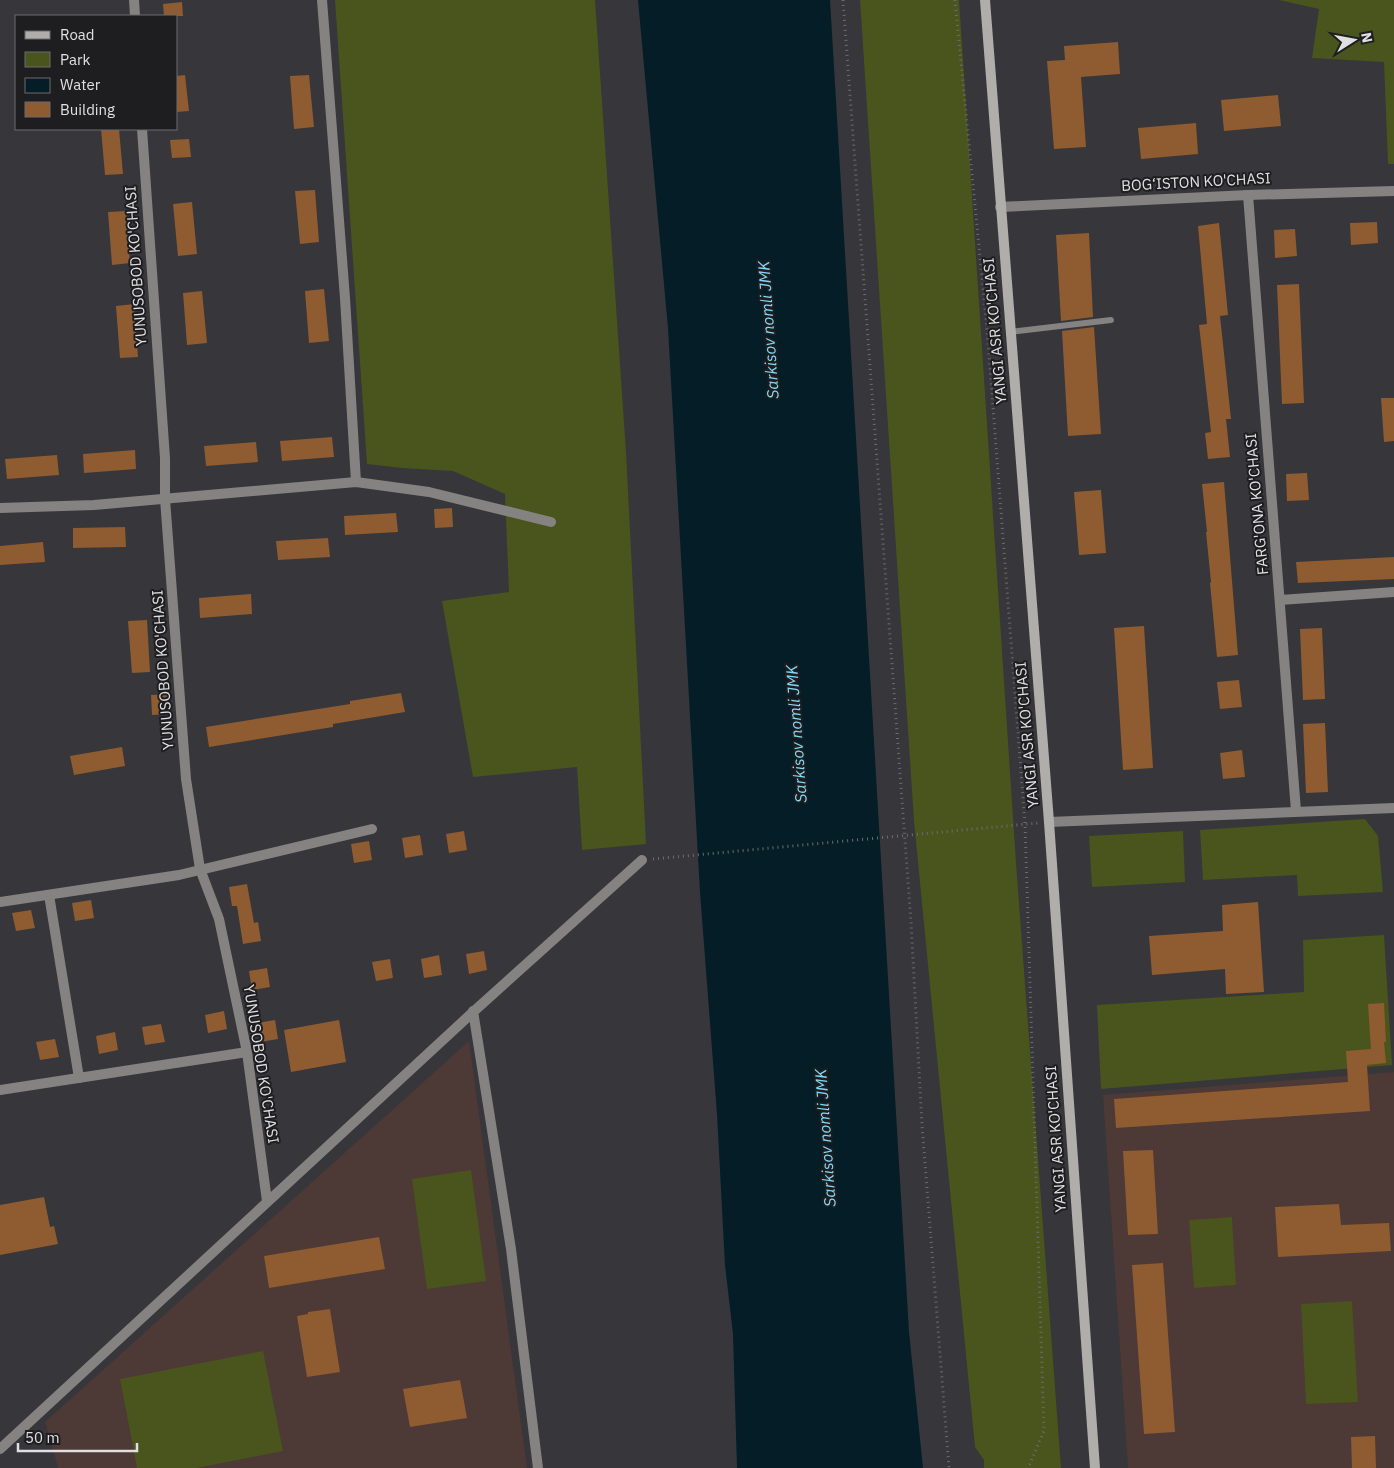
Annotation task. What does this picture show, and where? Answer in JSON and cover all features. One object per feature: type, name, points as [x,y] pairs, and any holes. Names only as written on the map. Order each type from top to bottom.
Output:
[{"type":"street","points":[[134,0],[135,15]]},
{"type":"street","points":[[322,0],[345,298],[356,482]]},
{"type":"street","name":"YANGI ASR KO'CHASI","points":[[985,0],[1049,822],[1095,1468]]},
{"type":"street","name":"YUNUSOBOD KO'CHASI","points":[[142,130],[165,458],[165,499],[186,779],[200,869],[219,919],[247,1052],[267,1201]]},
{"type":"street","name":"BOG‘ISTON KO'CHASI","points":[[1000,206],[1248,195],[1394,191]]},
{"type":"street","name":"FARG'ONA KO'CHASI","points":[[1248,195],[1296,811]]},
{"type":"street","points":[[0,508],[94,505],[356,482],[429,492],[551,522]]},
{"type":"street","points":[[1280,600],[1394,592]]},
{"type":"street","points":[[1049,822],[1394,808]]},
{"type":"street","points":[[0,902],[179,875],[372,829]]},
{"type":"street","points":[[0,1449],[473,1011],[642,860]]},
{"type":"street","points":[[49,895],[79,1078]]},
{"type":"street","points":[[473,1011],[510,1249],[538,1468]]},
{"type":"street","points":[[0,1090],[247,1052]]},
{"type":"lane","points":[[1010,332],[1111,320]]},
{"type":"path","points":[[843,0],[903,836],[911,922],[922,1125],[949,1468]]},
{"type":"path","points":[[956,0],[987,329],[1025,824],[1044,1431],[1028,1468]]},
{"type":"path","points":[[642,860],[1049,822]]},
{"type":"shaded area","points":[[469,1041],[527,1468],[58,1468],[45,1422]]},
{"type":"shaded area","points":[[1394,1072],[1394,1468],[1128,1468],[1103,1095]]},
{"type":"green space","points":[[335,0],[595,0],[626,452],[646,844],[582,850],[577,767],[473,777],[442,601],[509,592],[505,494],[453,471],[367,464]]},
{"type":"green space","points":[[860,0],[959,0],[1016,863],[1061,1468],[984,1468],[984,1460],[975,1447],[914,821]]},
{"type":"green space","points":[[1279,0],[1394,0],[1394,164],[1388,164],[1384,62],[1312,58],[1319,9]]},
{"type":"green space","points":[[1365,819],[1378,836],[1383,892],[1298,896],[1297,875],[1203,880],[1200,830]]},
{"type":"green space","points":[[1183,831],[1185,882],[1092,887],[1089,836]]},
{"type":"green space","points":[[1384,935],[1392,1065],[1101,1089],[1097,1005],[1304,992],[1303,940]]},
{"type":"green space","points":[[471,1170],[486,1281],[427,1289],[412,1179]]},
{"type":"green space","points":[[1232,1217],[1236,1285],[1194,1288],[1189,1220]]},
{"type":"green space","points":[[1352,1301],[1358,1402],[1306,1404],[1301,1304]]},
{"type":"green space","points":[[263,1351],[283,1451],[197,1468],[137,1468],[120,1379]]},
{"type":"water","name":"Sarkisov nomli JMK","points":[[638,0],[830,0],[909,1332],[923,1468],[737,1468],[733,1334],[725,1265],[717,1114],[700,892],[668,328]]},
{"type":"building","points":[[182,2],[183,16],[164,15],[163,4]]},
{"type":"building","points":[[1118,42],[1120,74],[1081,77],[1086,147],[1054,149],[1047,61],[1065,60],[1064,46]]},
{"type":"building","points":[[185,75],[189,111],[178,112],[178,76]]},
{"type":"building","points":[[309,75],[314,127],[294,129],[290,76]]},
{"type":"building","points":[[1278,95],[1281,126],[1224,131],[1221,100]]},
{"type":"building","points":[[1196,123],[1198,154],[1141,159],[1138,128]]},
{"type":"building","points":[[101,130],[119,130],[123,174],[105,175]]},
{"type":"building","points":[[189,139],[191,157],[172,158],[170,140]]},
{"type":"building","points":[[315,190],[319,242],[300,244],[295,191]]},
{"type":"building","points":[[192,202],[197,254],[178,256],[173,204]]},
{"type":"building","points":[[126,211],[130,263],[112,265],[108,212]]},
{"type":"building","points":[[1377,222],[1378,243],[1351,245],[1350,223]]},
{"type":"building","points":[[1219,223],[1228,315],[1220,316],[1231,419],[1226,419],[1230,457],[1208,459],[1205,433],[1211,432],[1199,325],[1207,324],[1198,226]]},
{"type":"building","points":[[1295,229],[1297,256],[1275,258],[1274,230]]},
{"type":"building","points":[[1089,233],[1093,317],[1061,321],[1056,235]]},
{"type":"building","points":[[1299,284],[1304,403],[1282,404],[1277,285]]},
{"type":"building","points":[[324,289],[329,341],[309,343],[305,291]]},
{"type":"building","points":[[202,291],[207,343],[187,345],[183,293]]},
{"type":"building","points":[[134,304],[138,357],[120,358],[116,306]]},
{"type":"building","points":[[1094,327],[1101,434],[1068,436],[1062,331]]},
{"type":"building","points":[[1381,398],[1394,398],[1394,441],[1384,442]]},
{"type":"building","points":[[332,437],[334,457],[282,461],[280,441]]},
{"type":"building","points":[[256,442],[258,462],[206,466],[204,446]]},
{"type":"building","points":[[135,450],[136,469],[84,473],[83,454]]},
{"type":"building","points":[[57,455],[59,475],[7,479],[5,459]]},
{"type":"building","points":[[1307,473],[1309,500],[1287,501],[1286,474]]},
{"type":"building","points":[[1224,482],[1238,655],[1217,657],[1202,484]]},
{"type":"building","points":[[1101,490],[1106,553],[1079,555],[1074,492]]},
{"type":"building","points":[[452,508],[453,527],[435,528],[434,509]]},
{"type":"building","points":[[396,513],[398,532],[345,535],[344,516]]},
{"type":"building","points":[[125,527],[126,547],[73,548],[73,528]]},
{"type":"building","points":[[328,538],[330,557],[278,560],[276,541]]},
{"type":"building","points":[[43,542],[45,562],[0,565],[0,546]]},
{"type":"building","points":[[1394,557],[1394,579],[1298,583],[1296,562]]},
{"type":"building","points":[[251,594],[252,614],[200,618],[199,598]]},
{"type":"building","points":[[147,620],[150,672],[132,673],[128,621]]},
{"type":"building","points":[[1144,626],[1153,768],[1123,770],[1114,628]]},
{"type":"building","points":[[1322,628],[1325,699],[1303,700],[1300,629]]},
{"type":"building","points":[[1239,680],[1242,707],[1220,709],[1217,682]]},
{"type":"building","points":[[401,693],[405,712],[333,724],[333,727],[209,747],[206,727],[350,704],[350,701]]},
{"type":"building","points":[[169,694],[170,714],[152,715],[151,695]]},
{"type":"building","points":[[1325,723],[1328,792],[1306,793],[1303,724]]},
{"type":"building","points":[[122,747],[125,766],[74,775],[70,756]]},
{"type":"building","points":[[1242,750],[1245,777],[1223,779],[1220,753]]},
{"type":"building","points":[[464,831],[467,850],[449,853],[446,834]]},
{"type":"building","points":[[420,835],[423,855],[405,858],[402,838]]},
{"type":"building","points":[[369,841],[372,860],[354,863],[351,844]]},
{"type":"building","points":[[247,884],[254,923],[258,922],[261,941],[243,944],[237,906],[232,906],[229,887]]},
{"type":"building","points":[[91,900],[94,918],[75,921],[72,903]]},
{"type":"building","points":[[1258,902],[1264,992],[1226,994],[1225,969],[1152,975],[1149,936],[1223,931],[1222,905]]},
{"type":"building","points":[[31,910],[35,928],[16,931],[12,913]]},
{"type":"building","points":[[484,951],[487,970],[469,974],[466,954]]},
{"type":"building","points":[[439,955],[442,975],[424,978],[421,959]]},
{"type":"building","points":[[390,959],[393,978],[376,981],[372,962]]},
{"type":"building","points":[[267,968],[270,987],[252,990],[249,971]]},
{"type":"building","points":[[1384,1003],[1386,1063],[1367,1065],[1370,1111],[1116,1128],[1114,1099],[1348,1082],[1346,1051],[1371,1049],[1368,1004]]},
{"type":"building","points":[[224,1011],[227,1029],[208,1033],[205,1015]]},
{"type":"building","points":[[275,1020],[278,1039],[260,1042],[257,1023]]},
{"type":"building","points":[[339,1020],[346,1062],[291,1072],[284,1030]]},
{"type":"building","points":[[161,1024],[165,1042],[145,1045],[142,1027]]},
{"type":"building","points":[[115,1032],[118,1050],[99,1054],[96,1036]]},
{"type":"building","points":[[55,1039],[59,1057],[40,1060],[36,1042]]},
{"type":"building","points":[[1153,1150],[1158,1234],[1128,1235],[1123,1151]]},
{"type":"building","points":[[44,1197],[50,1227],[54,1226],[58,1244],[0,1255],[0,1205]]},
{"type":"building","points":[[1339,1204],[1341,1225],[1389,1223],[1391,1251],[1278,1257],[1275,1207]]},
{"type":"building","points":[[379,1237],[385,1269],[269,1288],[264,1256]]},
{"type":"building","points":[[1163,1263],[1175,1432],[1144,1434],[1132,1265]]},
{"type":"building","points":[[330,1309],[340,1372],[307,1377],[297,1316],[308,1314],[308,1312]]},
{"type":"building","points":[[460,1380],[467,1418],[410,1427],[403,1389]]},
{"type":"building","points":[[1375,1436],[1376,1468],[1352,1468],[1351,1437]]}]
